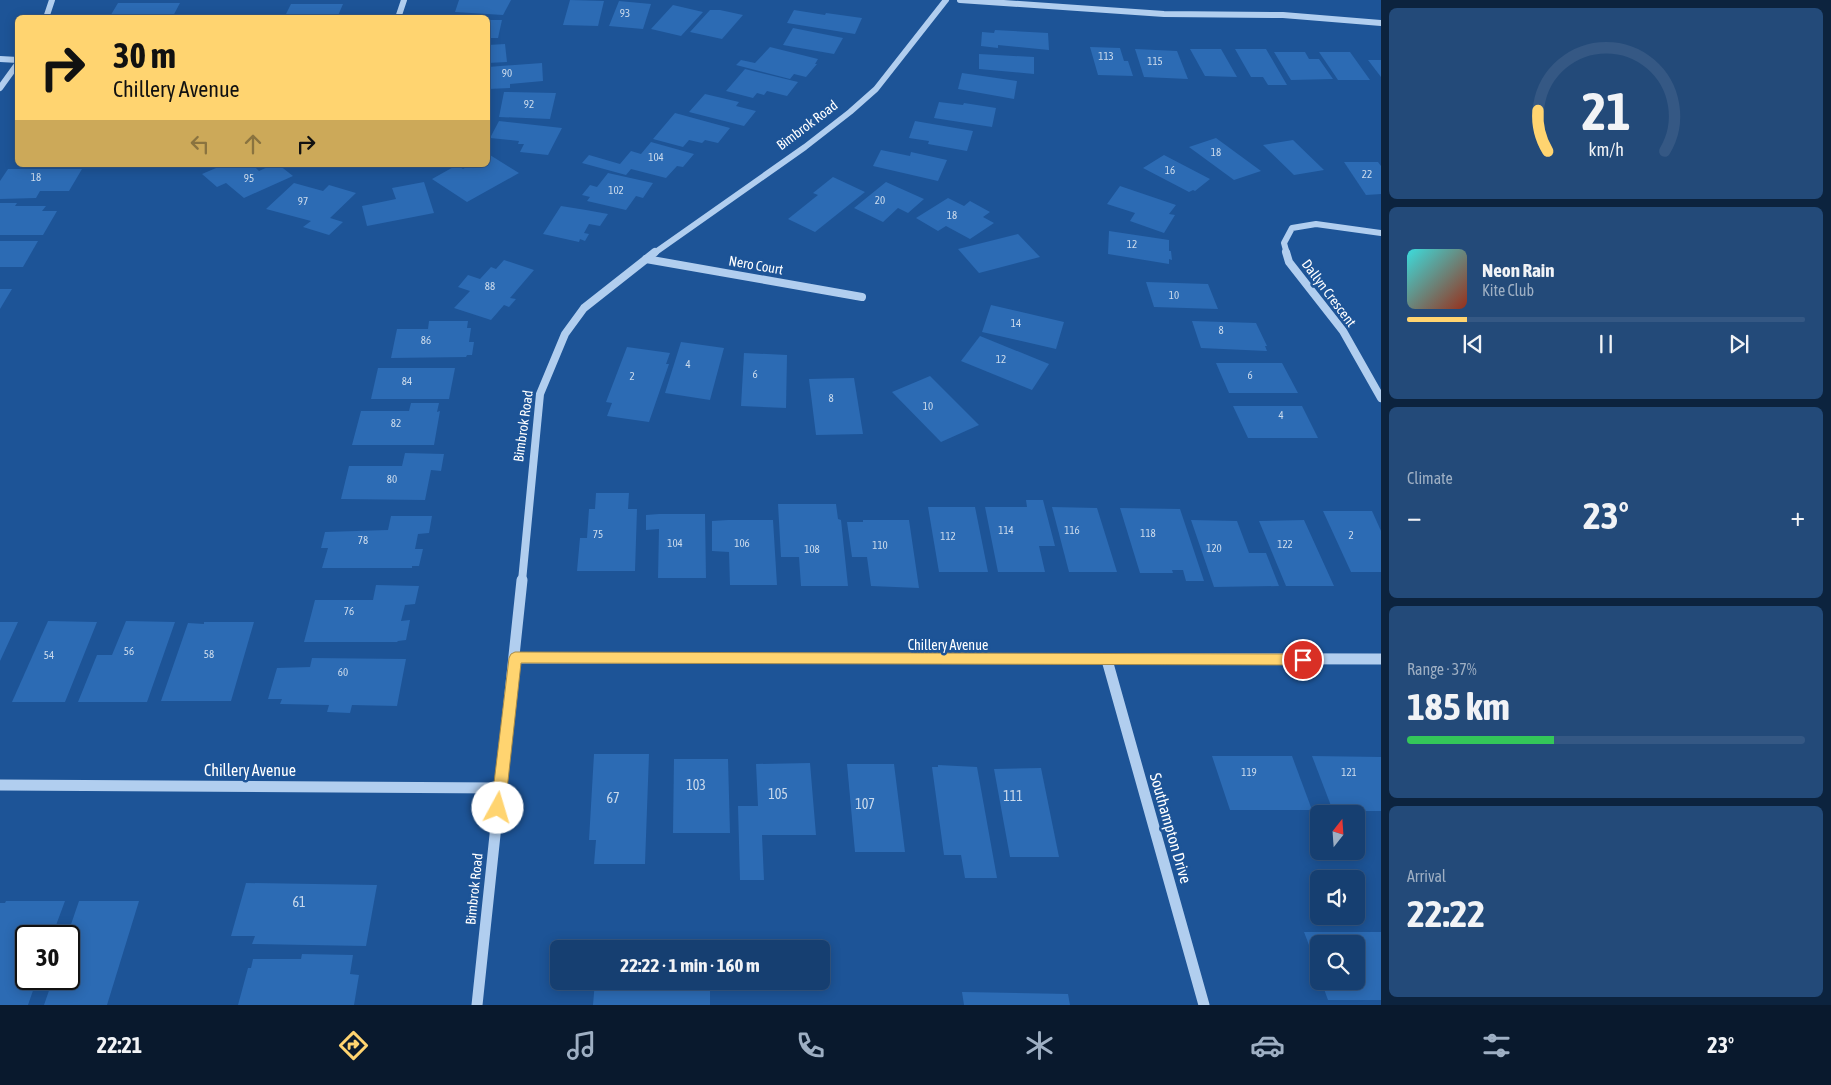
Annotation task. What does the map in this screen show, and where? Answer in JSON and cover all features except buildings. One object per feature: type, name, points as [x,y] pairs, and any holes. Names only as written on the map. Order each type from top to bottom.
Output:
[{"type":"street","points":[[47,15],[52,0]]},
{"type":"street","points":[[399,15],[404,0]]},
{"type":"street","name":"Bimbrok Road","points":[[477,1005],[515,658],[540,394],[565,334],[584,308],[646,259],[804,147],[850,112],[876,89],[946,0]]},
{"type":"street","points":[[960,0],[1164,14],[1283,15],[1381,23]]},
{"type":"street","points":[[0,59],[15,60]]},
{"type":"street","points":[[0,88],[15,67]]},
{"type":"street","name":"Dallyn Crescent","points":[[1381,233],[1316,224],[1292,228],[1284,243],[1289,262],[1310,286],[1343,331],[1381,398]]},
{"type":"street","name":"Nero Court","points":[[646,259],[862,297]]},
{"type":"street","name":"Chillery Avenue","points":[[515,658],[1381,659]]},
{"type":"street","name":"Southampton Drive","points":[[1107,660],[1204,1005]]},
{"type":"street","name":"Chillery Avenue","points":[[0,785],[500,788]]},
{"type":"route","points":[[498,808],[515,658],[1303,660]]}]
